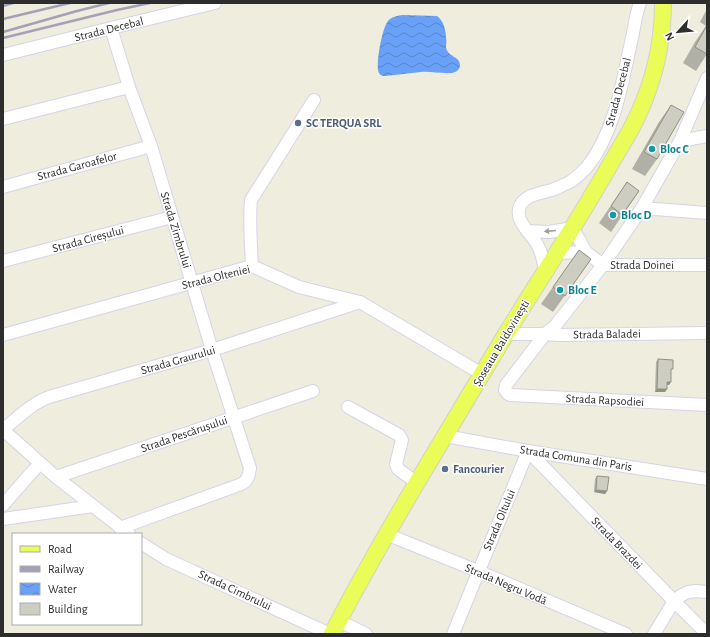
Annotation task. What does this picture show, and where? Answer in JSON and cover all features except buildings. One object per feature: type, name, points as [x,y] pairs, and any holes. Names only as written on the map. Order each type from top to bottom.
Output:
[{"type":"main road","name":"Șoseaua Baldovinești","points":[[334,630],[386,534],[506,334],[573,228],[630,131],[651,81],[660,47],[663,3]]},
{"type":"street","name":"Strada Decebal","points":[[3,55],[215,3]]},
{"type":"street","name":"Strada Decebal","points":[[545,272],[541,252],[519,216],[519,209],[527,198],[538,193],[552,190],[578,177],[594,158],[611,122],[619,98],[640,3]]},
{"type":"street","name":"Strada Zimbrului","points":[[111,28],[129,88],[151,146],[212,350],[250,468],[249,475],[243,483],[124,531]]},
{"type":"street","points":[[545,334],[555,326],[603,265],[642,208],[680,141],[707,78]]},
{"type":"street","points":[[3,119],[129,88]]},
{"type":"street","points":[[252,266],[250,239],[251,200],[314,100]]},
{"type":"street","points":[[680,141],[707,136]]},
{"type":"street","name":"Strada Garoafelor","points":[[3,187],[151,146]]},
{"type":"street","points":[[642,208],[707,213]]},
{"type":"street","name":"Strada Cireșului","points":[[3,261],[172,217]]},
{"type":"street","points":[[527,231],[549,232],[573,228]]},
{"type":"street","name":"Strada Doinei","points":[[573,228],[586,252],[603,265],[707,265]]},
{"type":"street","points":[[557,253],[586,252]]},
{"type":"street","name":"Strada Olteniei","points":[[3,335],[252,266],[299,287],[360,302],[482,374]]},
{"type":"street","name":"Strada Graurului","points":[[3,430],[32,405],[49,397],[212,350],[360,302]]},
{"type":"street","name":"Strada Baladei","points":[[506,334],[558,335],[707,333]]},
{"type":"street","name":"Strada Rapsodiei","points":[[545,334],[506,386],[505,390],[508,394],[707,405]]},
{"type":"street","name":"Strada Pescărușului","points":[[56,477],[313,390]]},
{"type":"street","points":[[348,406],[399,436],[402,440],[396,464],[398,470],[417,483]]},
{"type":"street","points":[[3,430],[56,477],[124,531]]},
{"type":"street","name":"Strada Comuna din Paris","points":[[445,436],[528,451],[707,479]]},
{"type":"street","name":"Strada Oltului","points":[[453,634],[528,451]]},
{"type":"street","name":"Strada Brazdei","points":[[528,451],[707,634]]},
{"type":"street","points":[[3,505],[40,463]]},
{"type":"street","points":[[3,519],[93,506]]},
{"type":"street","name":"Strada Negru Vodă","points":[[386,534],[478,571],[626,634]]},
{"type":"street","name":"Strada Cimbrului","points":[[142,544],[166,559],[334,630],[366,634]]},
{"type":"street","points":[[654,634],[674,601],[680,596],[688,592],[707,592]]},
{"type":"water","points":[[402,15],[437,16],[445,29],[447,50],[459,62],[460,66],[458,70],[452,73],[425,72],[385,76],[380,75],[378,63],[380,47],[386,25],[389,20]]},
{"type":"railway","points":[[3,6],[13,3]]},
{"type":"railway","points":[[3,19],[70,3]]},
{"type":"railway","points":[[3,32],[109,3]]},
{"type":"railway","points":[[3,38],[150,3]]},
{"type":"place","name":"SC TERQUA SRL","points":[[298,123]]},
{"type":"place","name":"Bloc C","points":[[652,149]]},
{"type":"place","name":"Bloc D","points":[[613,215]]},
{"type":"place","name":"Bloc E","points":[[560,290]]},
{"type":"place","name":"Fancourier","points":[[445,469]]}]
